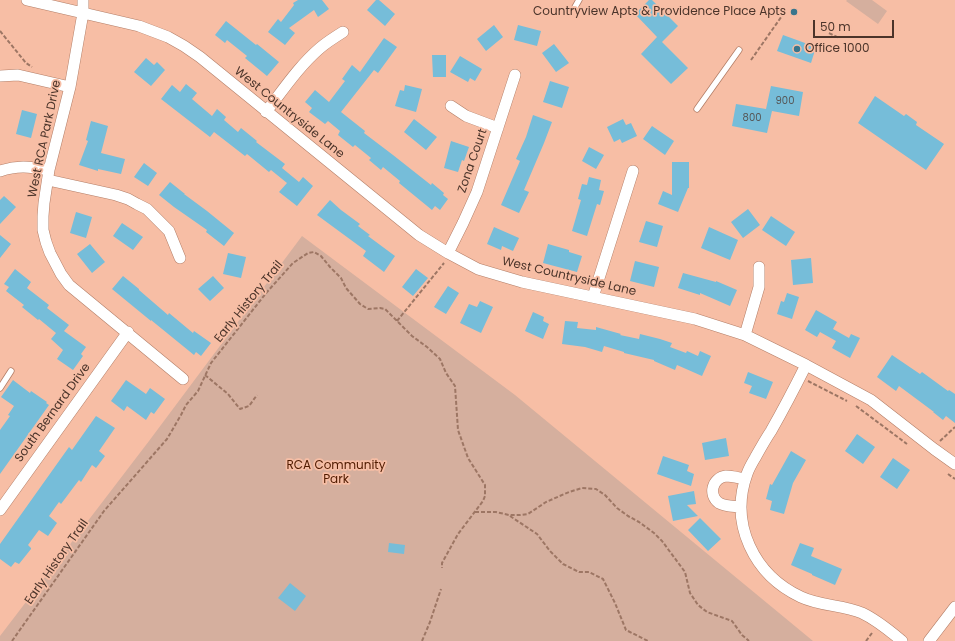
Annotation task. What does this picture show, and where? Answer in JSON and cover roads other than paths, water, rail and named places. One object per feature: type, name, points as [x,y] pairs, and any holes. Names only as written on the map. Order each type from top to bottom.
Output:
[{"type":"street","name":"West Countryside Lane","points":[[27,0],[139,26],[168,37],[184,46],[419,235],[478,269],[522,282],[695,319],[745,335],[806,365],[871,400],[955,464]]},
{"type":"street","name":"West RCA Park Drive","points":[[83,0],[70,87],[48,175],[43,216],[46,242],[61,274],[69,284],[183,379]]},
{"type":"street","points":[[266,112],[296,73],[320,48],[343,32]]},
{"type":"street","name":"Zona Court","points":[[448,253],[477,192],[515,74]]},
{"type":"street","points":[[0,76],[18,75],[70,87]]},
{"type":"street","points":[[451,106],[466,116],[498,128]]},
{"type":"street","points":[[0,171],[15,167],[31,166],[48,175],[128,199],[147,209],[164,225],[169,231],[180,258]]},
{"type":"street","points":[[593,297],[633,171]]},
{"type":"street","points":[[745,335],[759,287],[759,267]]},
{"type":"street","name":"South Bernard Drive","points":[[1,507],[128,332]]},
{"type":"street","points":[[806,365],[782,411],[747,471],[741,507],[745,534],[752,552],[764,570],[785,589],[817,603],[862,613],[879,623],[902,641]]},
{"type":"street","points":[[741,507],[728,506],[718,502],[713,496],[713,489],[715,483],[720,478],[726,476],[745,479]]},
{"type":"street","points":[[929,641],[955,607]]},
{"type":"lane","points":[[575,7],[579,0]]},
{"type":"lane","points":[[697,109],[739,50]]},
{"type":"lane","points":[[0,388],[11,371]]},
{"type":"place","name":"Countryview Apts & Providence Place Apts","points":[[794,12]]},
{"type":"place","name":"Office 1000","points":[[797,49]]},
{"type":"park label","name":"RCA Community Park","points":[[336,473]]}]
